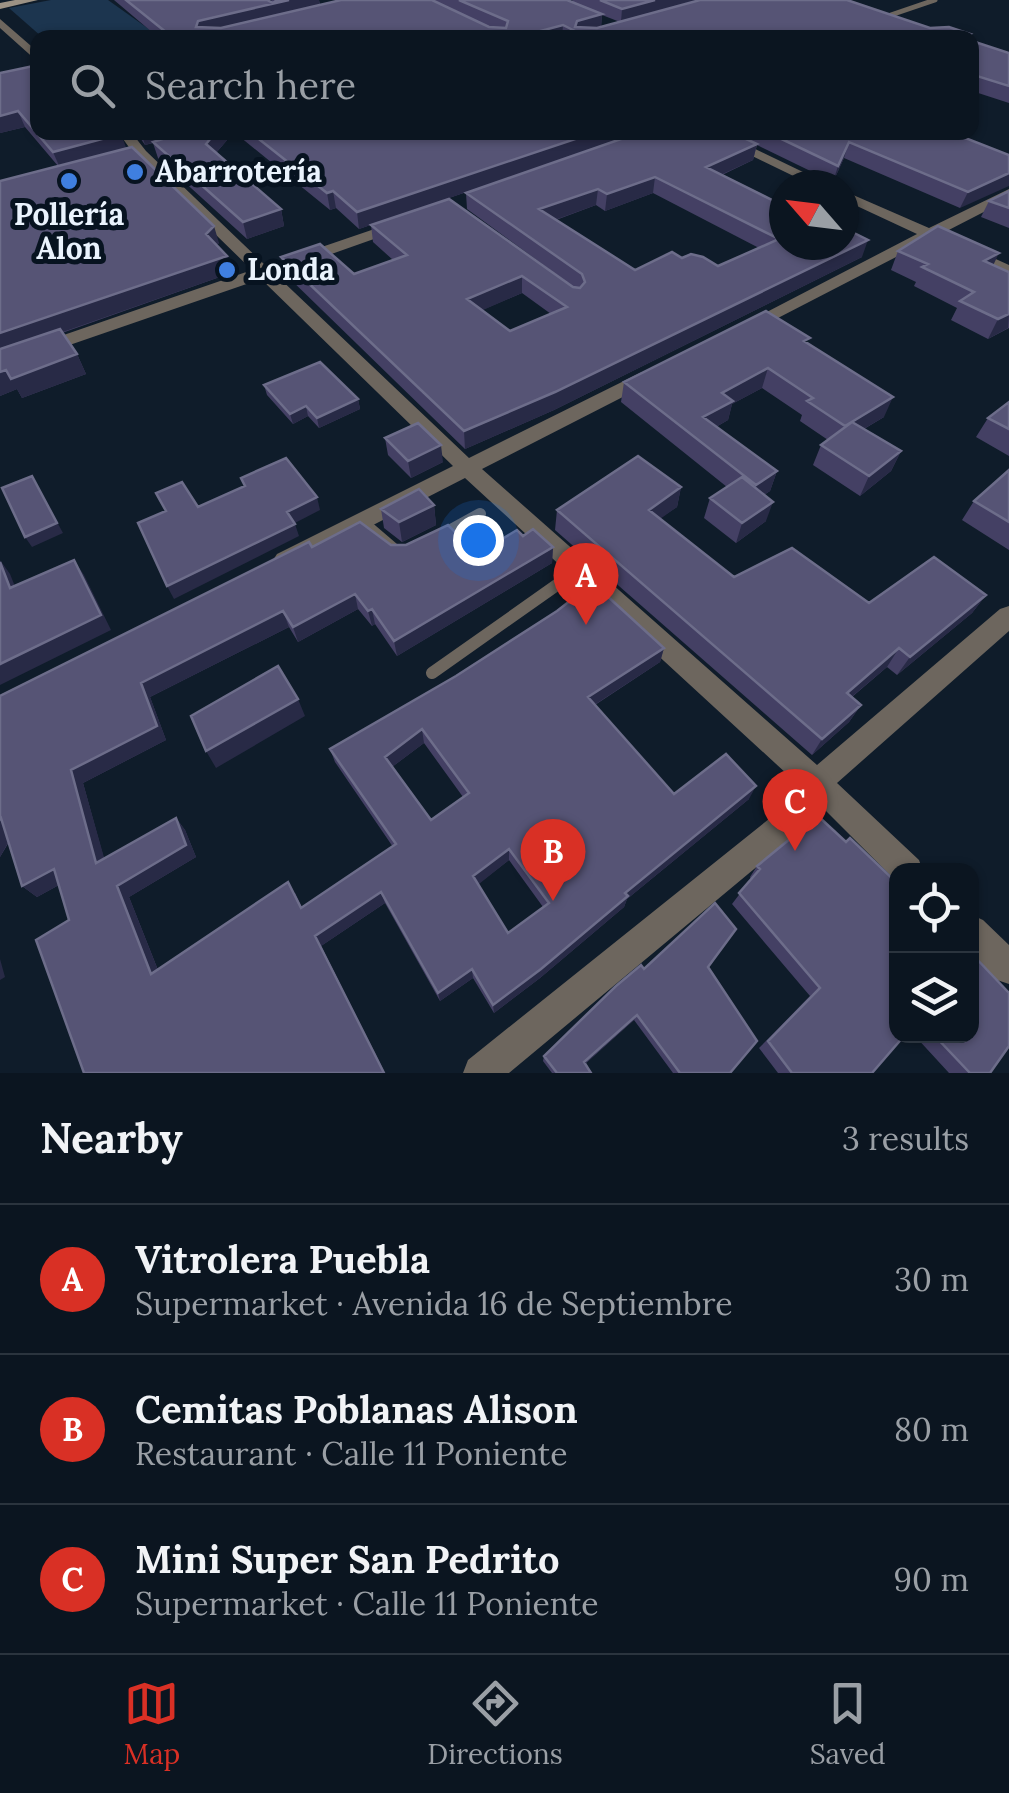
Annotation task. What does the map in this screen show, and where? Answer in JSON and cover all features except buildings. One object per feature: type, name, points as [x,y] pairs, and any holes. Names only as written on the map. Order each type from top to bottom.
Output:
[{"type":"main road","points":[[0,6],[33,0]]},
{"type":"street","points":[[864,14],[894,24]]},
{"type":"street","points":[[0,22],[30,50]]},
{"type":"street","points":[[130,140],[468,468],[817,782],[901,863]]},
{"type":"street","points":[[726,140],[791,170]]},
{"type":"street","points":[[734,333],[1009,193]]},
{"type":"street","points":[[859,201],[1009,270]]},
{"type":"street","points":[[0,363],[414,220]]},
{"type":"street","points":[[258,573],[663,369]]},
{"type":"street","points":[[481,1073],[804,809],[817,782],[1008,619]]},
{"type":"street","points":[[979,939],[1009,968]]},
{"type":"lane","points":[[880,19],[935,0]]},
{"type":"lane","points":[[431,541],[480,514]]},
{"type":"lane","points":[[361,522],[394,551],[414,550]]},
{"type":"lane","points":[[432,673],[578,570]]},
{"type":"shaded area","points":[[51,0],[108,0],[150,30],[34,30],[9,8]]},
{"type":"place","name":"Abarrotería","points":[[135,172]]},
{"type":"place","name":"Pollería Alon","points":[[69,181]]},
{"type":"place","name":"Londa","points":[[227,270]]},
{"type":"place","name":"Vitrolera Puebla","points":[[586,625]]},
{"type":"place","name":"Mini Super San Pedrito","points":[[795,851]]},
{"type":"place","name":"Cemitas Poblanas Alison","points":[[553,901]]}]
